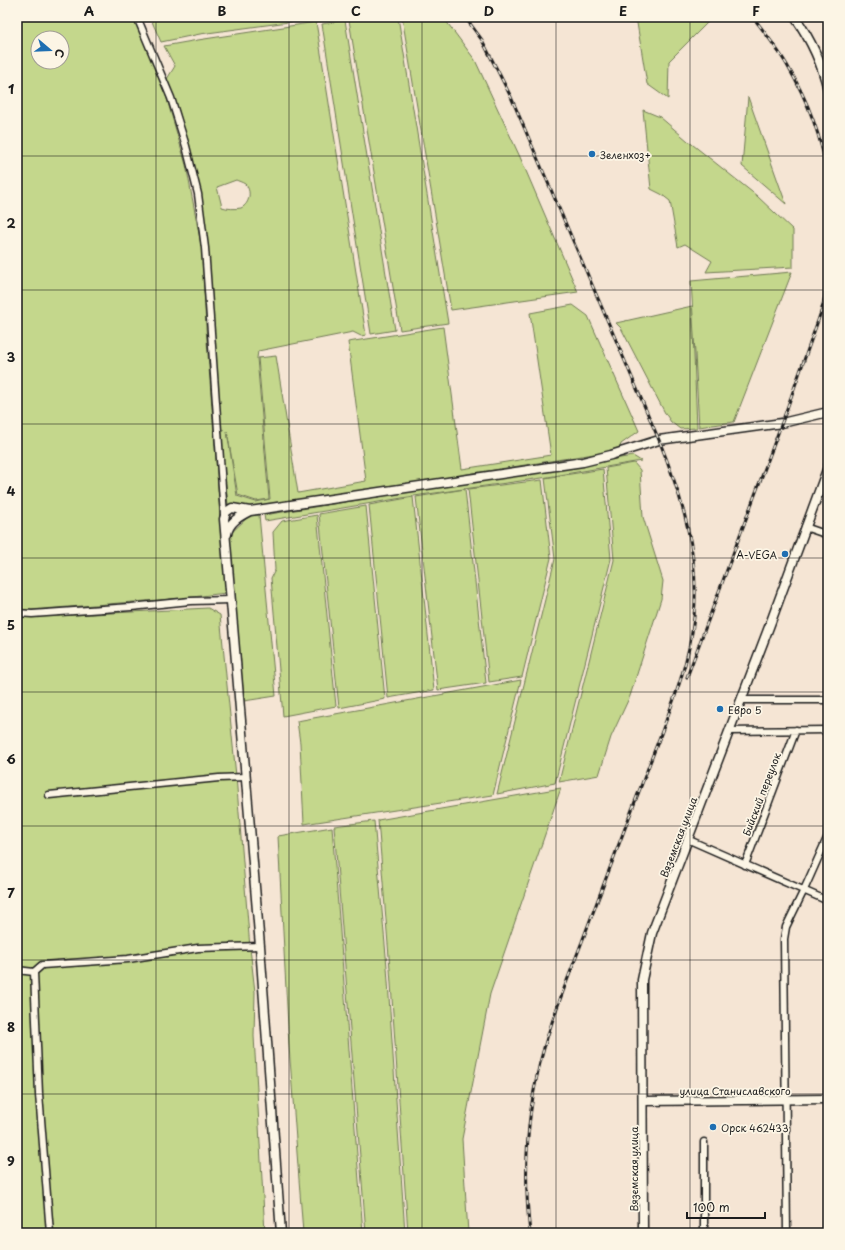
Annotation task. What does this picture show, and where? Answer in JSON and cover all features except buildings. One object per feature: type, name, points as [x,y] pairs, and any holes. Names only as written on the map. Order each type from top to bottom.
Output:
[{"type":"main road","points":[[795,17],[808,36],[819,59],[828,90]]},
{"type":"main road","points":[[281,1233],[260,946],[224,519],[226,512],[232,508],[250,511],[583,462],[659,440],[782,423],[828,412]]},
{"type":"main road","name":"Вяземская улица","points":[[643,1233],[642,980],[652,933],[828,467]]},
{"type":"main road","points":[[226,539],[228,530],[233,522],[250,511]]},
{"type":"main road","name":"улица Станиславского","points":[[643,1101],[828,1100]]},
{"type":"street","points":[[137,17],[171,98],[186,146],[198,194],[205,248],[224,519]]},
{"type":"street","points":[[805,527],[828,535]]},
{"type":"street","points":[[17,613],[131,607],[190,601],[231,600]]},
{"type":"street","points":[[741,700],[828,700]]},
{"type":"street","name":"Бийский переулок","points":[[745,865],[796,730]]},
{"type":"street","points":[[729,731],[828,730]]},
{"type":"street","points":[[49,795],[219,778],[246,777]]},
{"type":"street","points":[[787,1233],[784,940],[786,928],[828,836]]},
{"type":"street","points":[[687,839],[828,900]]},
{"type":"street","points":[[17,970],[34,972],[42,965],[128,959],[198,948],[260,946]]},
{"type":"street","points":[[34,972],[39,1086],[50,1233]]},
{"type":"street","points":[[704,1142],[704,1233]]},
{"type":"green space","points":[[17,17],[135,17],[160,75],[186,165],[202,250],[206,328],[226,593],[184,598],[17,611]]},
{"type":"green space","points":[[150,17],[318,18],[200,34],[161,42]]},
{"type":"green space","points":[[363,17],[398,17],[448,323],[400,330],[349,20]]},
{"type":"green space","points":[[402,17],[443,17],[475,60],[520,157],[578,292],[451,310]]},
{"type":"green space","points":[[636,17],[702,17],[708,22],[669,61],[668,99],[647,84]]},
{"type":"green space","points":[[345,20],[395,330],[371,334],[322,24]]},
{"type":"green space","points":[[316,22],[366,335],[361,336],[353,332],[258,351],[257,358],[269,499],[256,501],[238,495],[227,431],[237,496],[256,502],[270,499],[258,358],[276,356],[298,493],[366,481],[348,342],[443,327],[462,469],[551,455],[530,313],[573,305],[588,316],[639,431],[621,444],[619,450],[249,509],[228,504],[220,431],[224,430],[221,430],[213,334],[189,148],[178,108],[167,79],[175,66],[164,46]],"holes":[[[236,180],[245,184],[249,190],[248,200],[241,208],[222,207],[217,187]]]},
{"type":"green space","points":[[748,97],[786,204],[742,166]]},
{"type":"green space","points":[[643,110],[660,117],[757,196],[793,230],[793,267],[706,272],[712,261],[685,244],[678,247],[670,201],[651,189]]},
{"type":"green space","points":[[792,272],[734,422],[699,427],[691,281]]},
{"type":"green space","points":[[692,306],[697,428],[680,429],[671,422],[665,413],[621,328],[616,323]]},
{"type":"green space","points":[[633,456],[641,461],[542,478],[414,496],[265,521],[264,515]]},
{"type":"green space","points":[[634,463],[640,470],[643,517],[663,581],[661,599],[630,696],[611,737],[599,775],[559,782],[614,560],[606,468]]},
{"type":"green space","points":[[603,469],[611,559],[555,783],[497,794],[555,559],[545,478]]},
{"type":"green space","points":[[542,480],[551,558],[522,677],[489,682],[468,489]]},
{"type":"green space","points":[[465,489],[486,683],[438,690],[416,497]]},
{"type":"green space","points":[[413,497],[434,690],[388,698],[369,505]]},
{"type":"green space","points":[[366,506],[385,699],[339,708],[319,514]]},
{"type":"green space","points":[[259,515],[276,696],[244,701],[229,535],[249,516]]},
{"type":"green space","points":[[317,515],[336,706],[283,716],[271,578],[275,570],[273,532],[282,521]]},
{"type":"green space","points":[[208,608],[220,615],[236,776],[255,992],[254,1036],[265,1233],[17,1233],[17,618]]},
{"type":"green space","points":[[521,680],[493,795],[304,824],[300,743],[297,721]]},
{"type":"green space","points":[[561,788],[490,994],[462,1139],[468,1233],[408,1233],[378,820]]},
{"type":"green space","points":[[374,821],[387,967],[405,1233],[366,1233],[334,826]]},
{"type":"green space","points":[[332,827],[363,1233],[303,1233],[289,1046],[278,836]]},
{"type":"railway","points":[[465,17],[482,40],[511,97],[659,440],[682,505],[692,549],[694,571],[694,617],[682,675],[558,1003],[538,1070],[530,1116],[528,1140],[527,1187],[530,1233]]},
{"type":"railway","points":[[753,17],[783,59],[801,91],[818,134],[828,178]]},
{"type":"railway","points":[[687,677],[784,417],[821,312],[828,284]]},
{"type":"place","name":"Зеленхоз+","points":[[592,154]]},
{"type":"place","name":"A-VEGA","points":[[785,554]]},
{"type":"place","name":"Евро 5","points":[[720,709]]},
{"type":"place","name":"Орск 462433","points":[[713,1127]]}]
